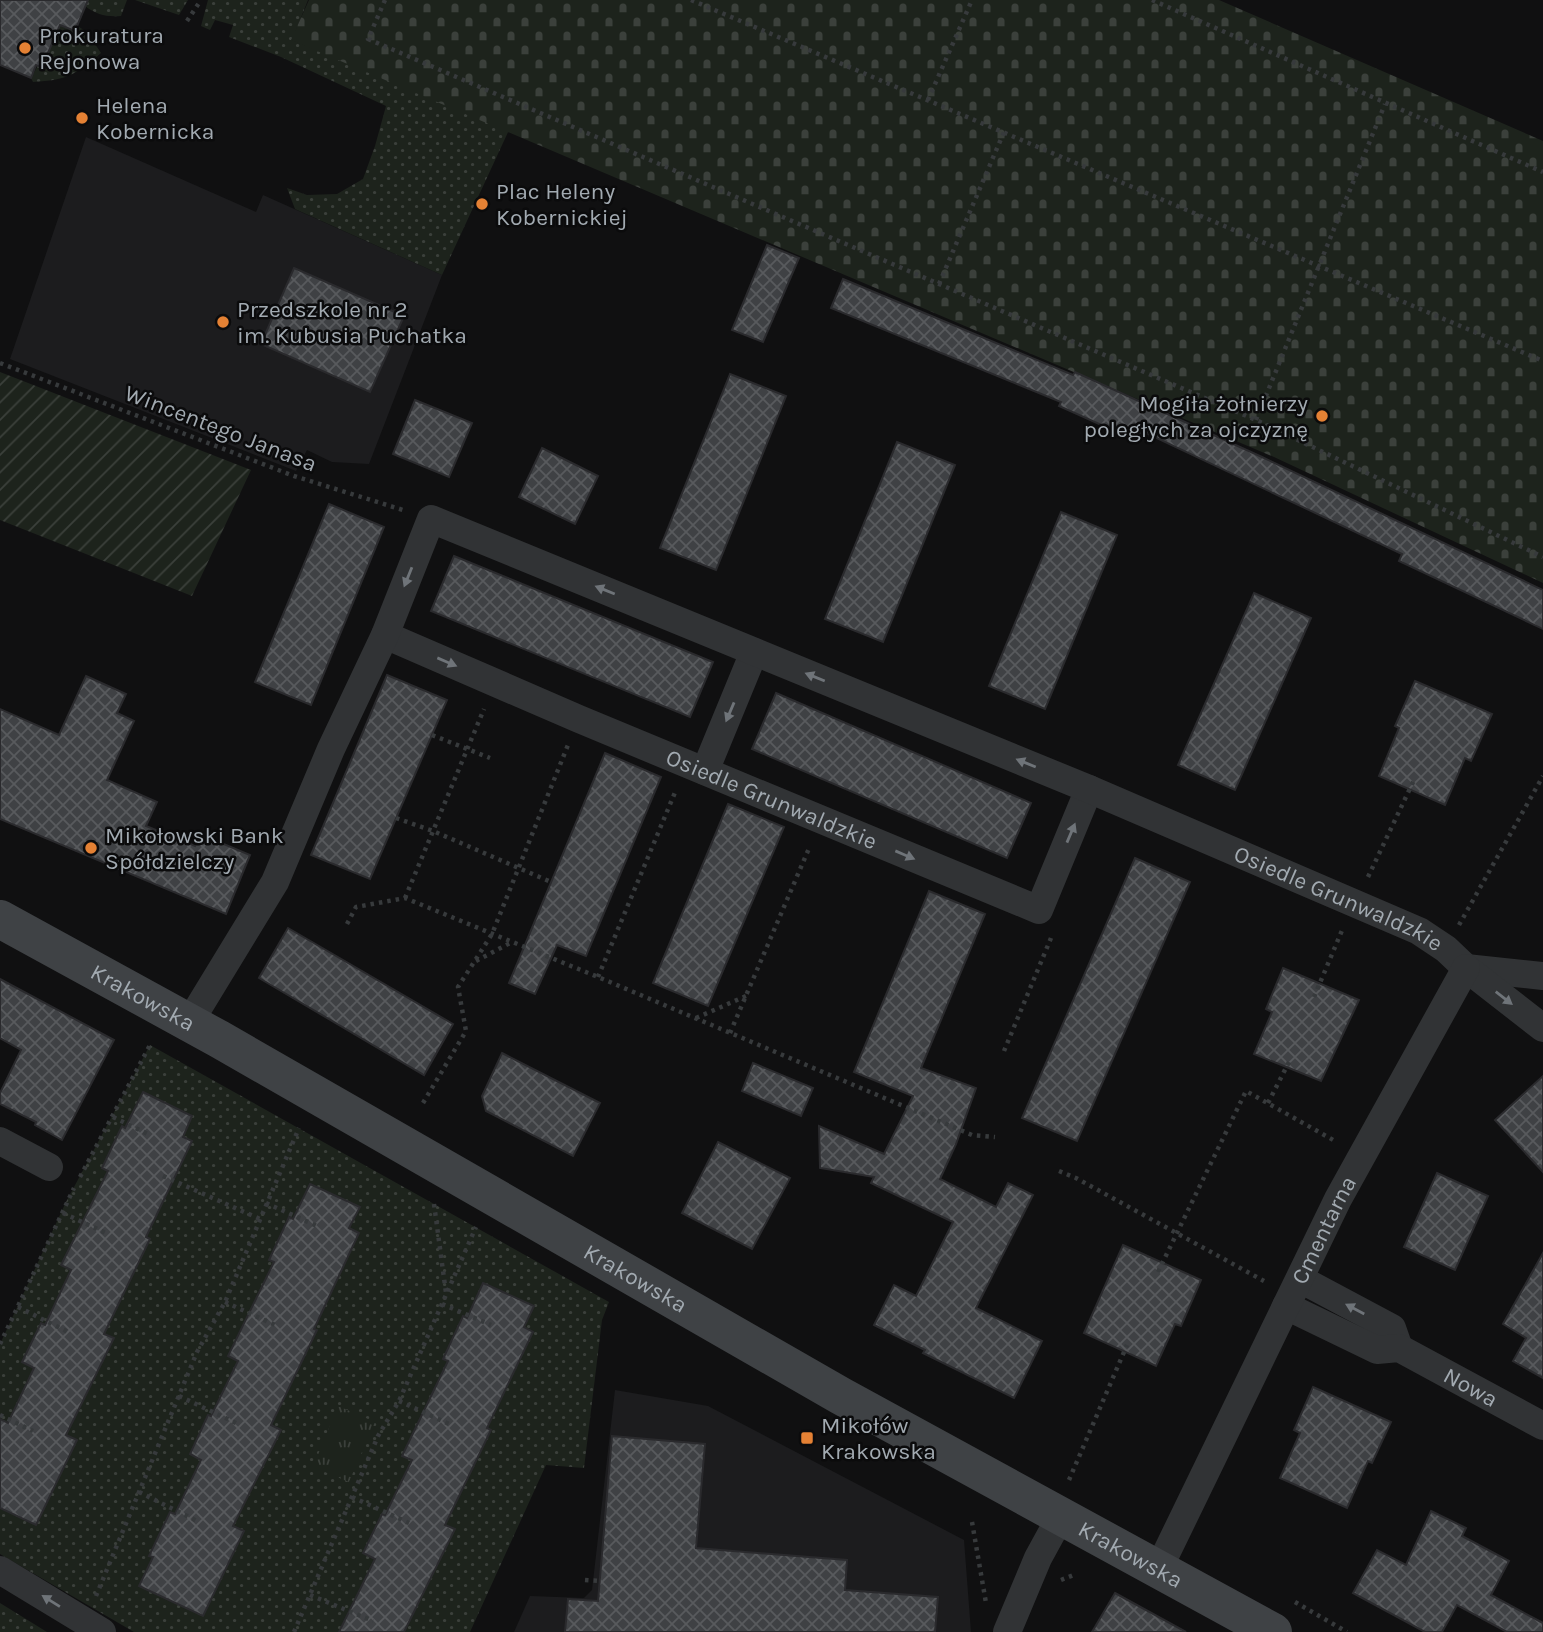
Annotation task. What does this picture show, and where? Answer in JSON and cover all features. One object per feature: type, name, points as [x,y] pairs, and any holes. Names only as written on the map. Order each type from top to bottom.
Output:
[{"type":"street","points":[[189,1023],[275,882],[331,748],[385,635],[432,519]]},
{"type":"street","name":"Osiedle Grunwaldzkie","points":[[432,519],[1089,789],[1351,912],[1419,931],[1543,1028]]},
{"type":"street","name":"Osiedle Grunwaldzkie","points":[[385,635],[579,719],[1038,910],[1089,789]]},
{"type":"street","points":[[696,767],[754,652]]},
{"type":"street","name":"Krakowska","points":[[0,919],[189,1023],[841,1396],[1065,1498],[1159,1568],[1273,1632]]},
{"type":"street","points":[[1456,959],[1543,976]]},
{"type":"street","name":"Cmentarna","points":[[1159,1568],[1287,1291],[1338,1199],[1456,959]]},
{"type":"street","points":[[0,1141],[49,1167]]},
{"type":"street","name":"Nowa","points":[[1287,1291],[1377,1350],[1399,1348],[1543,1426]]},
{"type":"street","points":[[1007,1632],[1065,1498]]},
{"type":"street","points":[[0,1570],[93,1627]]},
{"type":"path","points":[[187,21],[201,0]]},
{"type":"path","points":[[385,0],[368,39],[1256,420],[1543,557]]},
{"type":"path","points":[[691,0],[1543,361]]},
{"type":"path","points":[[928,100],[972,0]]},
{"type":"path","points":[[1152,0],[1543,172]]},
{"type":"path","points":[[1256,420],[1321,267],[1385,104]]},
{"type":"path","points":[[939,284],[1004,132]]},
{"type":"path","name":"Wincentego Janasa","points":[[0,363],[294,477],[432,519]]},
{"type":"path","points":[[405,898],[495,683]]},
{"type":"path","points":[[423,1103],[466,1031],[458,987],[492,934],[579,719]]},
{"type":"path","points":[[432,735],[490,758]]},
{"type":"path","points":[[598,977],[696,767]]},
{"type":"path","points":[[1456,959],[1543,776]]},
{"type":"path","points":[[1314,997],[1414,780]]},
{"type":"path","points":[[396,818],[433,831],[551,882]]},
{"type":"path","points":[[730,1033],[821,820]]},
{"type":"path","points":[[347,924],[356,908],[405,898],[972,1135],[995,1137]]},
{"type":"path","points":[[474,962],[513,942]]},
{"type":"path","points":[[695,1018],[747,995]]},
{"type":"path","points":[[0,1344],[66,1202],[150,1045]]},
{"type":"path","points":[[1268,1103],[1290,1062]]},
{"type":"path","points":[[1158,1272],[1246,1091],[1342,1145]]},
{"type":"path","points":[[113,1117],[150,1135]]},
{"type":"path","points":[[93,1627],[139,1492],[197,1352],[225,1302],[299,1128]]},
{"type":"path","points":[[1059,1171],[1287,1291]]},
{"type":"path","points":[[163,1176],[260,1219]]},
{"type":"path","points":[[266,1203],[317,1226]]},
{"type":"path","points":[[434,1204],[446,1294]]},
{"type":"path","points":[[63,1213],[108,1234]]},
{"type":"path","points":[[294,1632],[378,1436],[399,1401],[476,1227]]},
{"type":"path","points":[[225,1302],[275,1325]]},
{"type":"path","points":[[442,1304],[491,1325]]},
{"type":"path","points":[[18,1307],[68,1332]]},
{"type":"path","points":[[1065,1498],[1127,1345]]},
{"type":"path","points":[[179,1396],[236,1423]]},
{"type":"path","points":[[399,1401],[449,1424]]},
{"type":"path","points":[[0,1415],[33,1431]]},
{"type":"path","points":[[139,1492],[200,1522]]},
{"type":"path","points":[[352,1497],[409,1522]]},
{"type":"path","points":[[972,1522],[988,1611]]},
{"type":"path","points":[[585,1580],[600,1581]]},
{"type":"path","points":[[310,1595],[373,1621]]},
{"type":"path","points":[[1293,1601],[1347,1632]]},
{"type":"shaded area","name":"Przedszkole nr 2 im. Kubusia Puchatka","points":[[86,137],[256,212],[263,195],[442,275],[369,464],[332,462],[307,450],[296,471],[10,359]]},
{"type":"shaded area","points":[[615,1390],[708,1406],[964,1540],[971,1632],[514,1632],[530,1596],[584,1598],[592,1590]]},
{"type":"green space","points":[[88,0],[127,0],[121,16],[116,16],[102,15],[89,9],[85,6]]},
{"type":"green space","points":[[135,0],[188,0],[179,15]]},
{"type":"green space","points":[[208,0],[308,0],[292,40],[509,130],[442,275],[295,209],[287,188],[307,195],[337,194],[363,179],[386,106],[281,57],[229,37],[233,25],[215,20],[210,30],[201,26]]},
{"type":"green space","points":[[309,0],[1219,0],[1543,141],[1543,583],[1274,457],[291,40]]},
{"type":"green space","points":[[60,25],[75,31],[79,27],[87,32],[101,53],[70,75],[55,80],[33,82],[31,78]]},
{"type":"green space","points":[[0,372],[251,470],[192,596],[0,520]]},
{"type":"green space","points":[[150,1045],[609,1302],[602,1320],[584,1468],[546,1465],[470,1632],[134,1632],[0,1554],[0,1344],[66,1202]]},
{"type":"green space","points":[[338,1406],[375,1422],[349,1482],[313,1467]]},
{"type":"green space","points":[[0,1603],[47,1632],[0,1632]]},
{"type":"building","name":"Prokuratura Rejonowa","points":[[0,0],[88,0],[75,31],[60,25],[42,67],[36,65],[31,78],[0,65]]},
{"type":"building","points":[[767,245],[799,258],[763,342],[732,330]]},
{"type":"building","points":[[294,268],[404,316],[370,392],[261,344]]},
{"type":"building","points":[[843,279],[1073,375],[1075,372],[1543,590],[1543,629],[1399,561],[1402,554],[1142,431],[1137,441],[1059,406],[1061,402],[831,308]]},
{"type":"building","points":[[730,374],[786,396],[716,570],[660,548]]},
{"type":"building","points":[[415,400],[472,423],[449,477],[393,454]]},
{"type":"building","points":[[897,442],[955,465],[883,642],[825,619]]},
{"type":"building","points":[[542,448],[598,476],[575,524],[519,497]]},
{"type":"building","points":[[329,504],[384,527],[311,705],[255,682]]},
{"type":"building","points":[[1061,512],[1117,535],[1045,709],[989,686]]},
{"type":"building","points":[[454,556],[713,662],[690,717],[431,611]]},
{"type":"building","points":[[1254,593],[1311,618],[1235,790],[1178,765]]},
{"type":"building","points":[[387,675],[447,700],[370,879],[311,855]]},
{"type":"building","points":[[86,676],[126,694],[117,713],[134,721],[107,780],[157,802],[146,826],[195,846],[200,834],[250,855],[226,914],[0,819],[0,709],[59,735]]},
{"type":"building","points":[[1415,681],[1492,714],[1471,761],[1465,758],[1445,805],[1379,776],[1399,728],[1395,726]]},
{"type":"building","points":[[776,693],[1031,803],[1007,858],[752,749]]},
{"type":"building","points":[[605,753],[661,777],[586,956],[557,945],[535,994],[509,983]]},
{"type":"building","points":[[728,804],[784,827],[708,1006],[653,983]]},
{"type":"building","points":[[1135,858],[1190,882],[1077,1141],[1022,1118]]},
{"type":"building","points":[[929,891],[985,914],[921,1068],[976,1088],[940,1179],[996,1207],[1008,1183],[1033,1195],[976,1308],[1042,1341],[1014,1398],[923,1353],[925,1350],[874,1325],[894,1285],[916,1296],[953,1222],[871,1183],[874,1177],[820,1168],[819,1126],[884,1154],[913,1096],[854,1072]]},
{"type":"building","points":[[288,928],[453,1024],[424,1075],[259,978]]},
{"type":"building","points":[[1283,968],[1359,1000],[1321,1081],[1254,1054],[1272,1012],[1266,1009]]},
{"type":"building","points":[[0,979],[114,1040],[62,1140],[35,1125],[36,1122],[0,1104],[0,1093],[21,1050],[0,1038]]},
{"type":"building","points":[[502,1053],[600,1103],[573,1156],[486,1111],[482,1096]]},
{"type":"building","points":[[753,1063],[813,1088],[801,1116],[742,1091]]},
{"type":"building","points":[[1543,1076],[1543,1172],[1495,1120]]},
{"type":"building","points":[[143,1092],[192,1116],[183,1137],[192,1141],[146,1237],[150,1239],[104,1334],[114,1338],[66,1435],[77,1440],[36,1525],[0,1508],[0,1419],[8,1423],[34,1368],[22,1362],[41,1323],[45,1325],[71,1270],[61,1265],[108,1171],[102,1168],[122,1126],[125,1128]]},
{"type":"building","points":[[718,1142],[790,1178],[752,1249],[682,1213]]},
{"type":"building","points":[[1437,1173],[1488,1196],[1455,1270],[1404,1247]]},
{"type":"building","points":[[310,1184],[360,1207],[349,1228],[359,1233],[314,1329],[317,1330],[271,1425],[281,1430],[233,1526],[244,1531],[203,1616],[139,1586],[153,1557],[149,1556],[170,1512],[175,1514],[201,1460],[190,1454],[238,1361],[228,1356],[274,1262],[269,1260],[289,1217],[293,1219]]},
{"type":"building","points":[[1123,1245],[1201,1280],[1181,1326],[1175,1324],[1156,1366],[1084,1333]]},
{"type":"building","points":[[1543,1253],[1543,1378],[1513,1361],[1526,1338],[1503,1324]]},
{"type":"building","points":[[483,1283],[534,1306],[524,1327],[533,1332],[487,1428],[491,1430],[445,1525],[455,1529],[404,1632],[339,1632],[375,1559],[363,1553],[412,1460],[402,1456],[448,1361],[443,1359],[463,1316],[467,1318]]},
{"type":"building","points":[[1313,1387],[1391,1422],[1372,1463],[1368,1461],[1347,1508],[1280,1478],[1300,1433],[1294,1430]]},
{"type":"building","points":[[612,1436],[705,1444],[696,1548],[847,1560],[845,1590],[938,1597],[935,1632],[565,1632],[568,1599],[598,1601]]},
{"type":"building","points":[[1431,1511],[1466,1528],[1462,1536],[1509,1561],[1491,1595],[1543,1623],[1543,1632],[1507,1632],[1457,1605],[1442,1632],[1425,1632],[1353,1593],[1377,1550],[1406,1565]]},
{"type":"building","points":[[1115,1593],[1186,1632],[1092,1632]]},
{"type":"place","name":"Prokuratura Rejonowa","points":[[25,48]]},
{"type":"place","name":"Helena Kobernicka","points":[[82,118]]},
{"type":"place","name":"Plac Heleny Kobernickiej","points":[[482,204]]},
{"type":"place","name":"Przedszkole nr 2 im. Kubusia Puchatka","points":[[223,322]]},
{"type":"place","name":"Mogiła żołnierzy poległych za ojczyznę","points":[[1322,416]]},
{"type":"place","name":"Mikołowski Bank Spółdzielczy","points":[[91,848]]},
{"type":"place","name":"Mikołów Krakowska","points":[[807,1438]]}]
